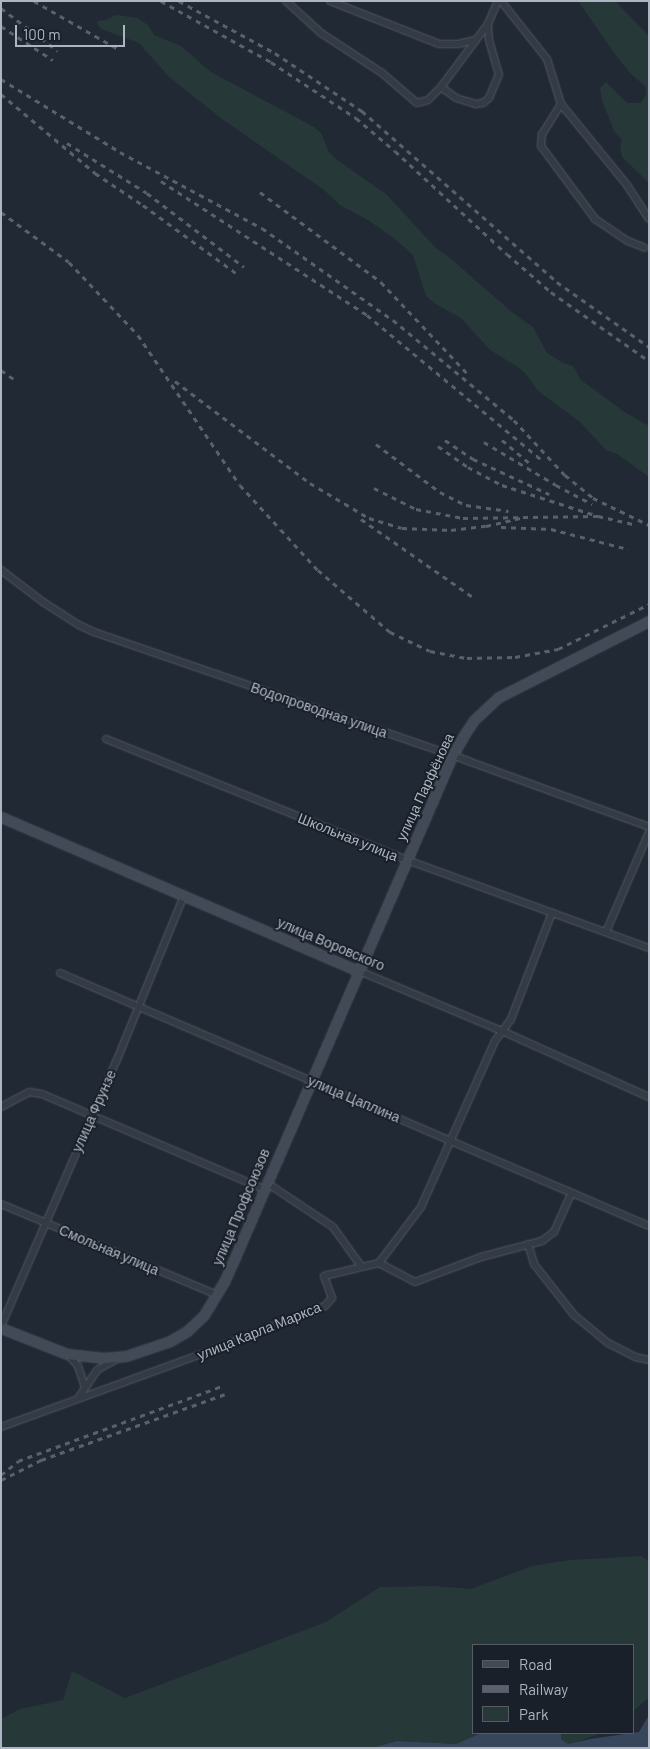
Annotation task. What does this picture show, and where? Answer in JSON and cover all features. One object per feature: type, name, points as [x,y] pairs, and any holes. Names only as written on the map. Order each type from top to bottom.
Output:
[{"type":"main road","name":"улица Парфёнова","points":[[359,971],[452,756],[474,720],[500,697],[649,621]]},
{"type":"main road","name":"улица Воровского","points":[[1,818],[359,971]]},
{"type":"main road","name":"улица Профсоюзов","points":[[1,1327],[68,1354],[89,1358],[126,1356],[170,1341],[187,1331],[204,1315],[217,1295],[359,971]]},
{"type":"street","points":[[286,1],[321,34],[382,73],[417,103],[428,100],[441,87],[488,24],[500,1],[547,59],[561,104],[627,185],[649,219]]},
{"type":"street","points":[[330,1],[439,44],[458,44],[476,40]]},
{"type":"street","points":[[441,87],[456,98],[469,103],[483,103],[489,98],[499,75],[489,40],[488,24]]},
{"type":"street","points":[[561,104],[542,134],[541,146],[595,219],[628,241],[648,248]]},
{"type":"street","name":"Водопроводная улица","points":[[1,570],[43,602],[94,632],[452,756],[649,827]]},
{"type":"street","name":"Школьная улица","points":[[106,739],[407,860],[649,948]]},
{"type":"street","points":[[606,932],[649,832]]},
{"type":"street","name":"улица Фрунзе","points":[[1,1327],[139,1007],[184,895]]},
{"type":"street","points":[[552,913],[511,1020],[495,1041],[421,1207],[379,1263],[415,1282],[481,1257],[542,1241],[554,1232],[571,1194]]},
{"type":"street","name":"улица Воровского","points":[[359,971],[502,1031],[649,1097]]},
{"type":"street","name":"улица Цаплина","points":[[60,973],[649,1226]]},
{"type":"street","points":[[1,1107],[29,1092],[42,1094],[91,1116],[265,1186],[334,1227],[361,1266]]},
{"type":"street","name":"Смольная улица","points":[[1,1204],[217,1295]]},
{"type":"street","points":[[528,1244],[534,1264],[574,1315],[608,1343],[635,1357],[649,1360]]},
{"type":"street","name":"улица Карла Маркса","points":[[1,1427],[325,1306],[332,1298],[324,1276],[379,1263]]},
{"type":"street","points":[[68,1354],[78,1366],[85,1386]]},
{"type":"street","points":[[79,1397],[101,1366],[126,1356]]},
{"type":"green space","points":[[578,1],[615,1],[649,36],[649,183],[622,157],[620,146],[622,140],[614,131],[602,100],[600,88],[606,82],[627,103],[641,103],[646,94],[645,86],[630,73],[617,57]]},
{"type":"green space","points":[[116,15],[138,18],[149,26],[154,35],[181,46],[211,72],[314,127],[321,133],[329,152],[336,159],[387,195],[436,248],[513,313],[533,327],[547,353],[563,363],[573,366],[581,380],[626,413],[649,426],[649,477],[617,454],[606,450],[579,421],[538,391],[526,374],[518,367],[490,350],[461,318],[434,303],[426,296],[413,255],[395,239],[368,220],[340,205],[324,190],[222,119],[169,77],[139,43],[101,29],[97,24],[98,21],[106,20]]},
{"type":"green space","points":[[641,1556],[649,1561],[649,1698],[635,1709],[635,1644],[472,1644],[472,1734],[479,1734],[456,1744],[397,1741],[372,1748],[1,1748],[1,1719],[20,1709],[63,1700],[72,1671],[125,1698],[326,1622],[380,1587],[432,1586],[471,1589],[532,1566],[571,1560]]},
{"type":"green space","points":[[561,1734],[599,1734],[568,1745],[561,1739]]},
{"type":"water","points":[[649,1715],[649,1748],[372,1748],[397,1741],[456,1744],[479,1734],[561,1734],[561,1739],[568,1744],[639,1732]]},
{"type":"railway","points":[[34,1],[120,50]]},
{"type":"railway","points":[[161,1],[271,62],[356,118],[551,292],[649,361]]},
{"type":"railway","points":[[179,1],[275,53],[362,111],[557,282],[649,347]]},
{"type":"railway","points":[[1,8],[58,51]]},
{"type":"railway","points":[[1,26],[53,60]]},
{"type":"railway","points":[[1,79],[120,152],[262,228],[393,320],[514,420],[565,475],[593,498],[649,525]]},
{"type":"railway","points":[[1,94],[95,173],[143,205],[236,273]]},
{"type":"railway","points":[[67,143],[147,193],[244,267]]},
{"type":"railway","points":[[161,181],[367,315],[543,461]]},
{"type":"railway","points":[[260,192],[381,282],[468,374]]},
{"type":"railway","points":[[1,212],[69,262],[138,335],[240,485],[318,570],[390,632],[430,651],[467,658],[515,657],[558,649],[649,604]]},
{"type":"railway","points":[[1,370],[14,379]]},
{"type":"railway","points":[[175,381],[310,483],[369,518],[402,528],[451,530],[486,526],[521,518]]},
{"type":"railway","points":[[445,440],[473,459],[549,494]]},
{"type":"railway","points":[[502,440],[531,464]]},
{"type":"railway","points":[[484,442],[592,504]]},
{"type":"railway","points":[[376,444],[440,492],[466,505],[509,511]]},
{"type":"railway","points":[[438,446],[468,467],[502,485],[598,516],[634,524]]},
{"type":"railway","points":[[374,488],[416,509],[463,518],[598,516]]},
{"type":"railway","points":[[361,519],[473,597]]},
{"type":"railway","points":[[501,527],[551,529],[628,549]]},
{"type":"railway","points":[[1,1475],[18,1461],[222,1386]]},
{"type":"railway","points":[[1,1480],[41,1460],[225,1394]]}]
